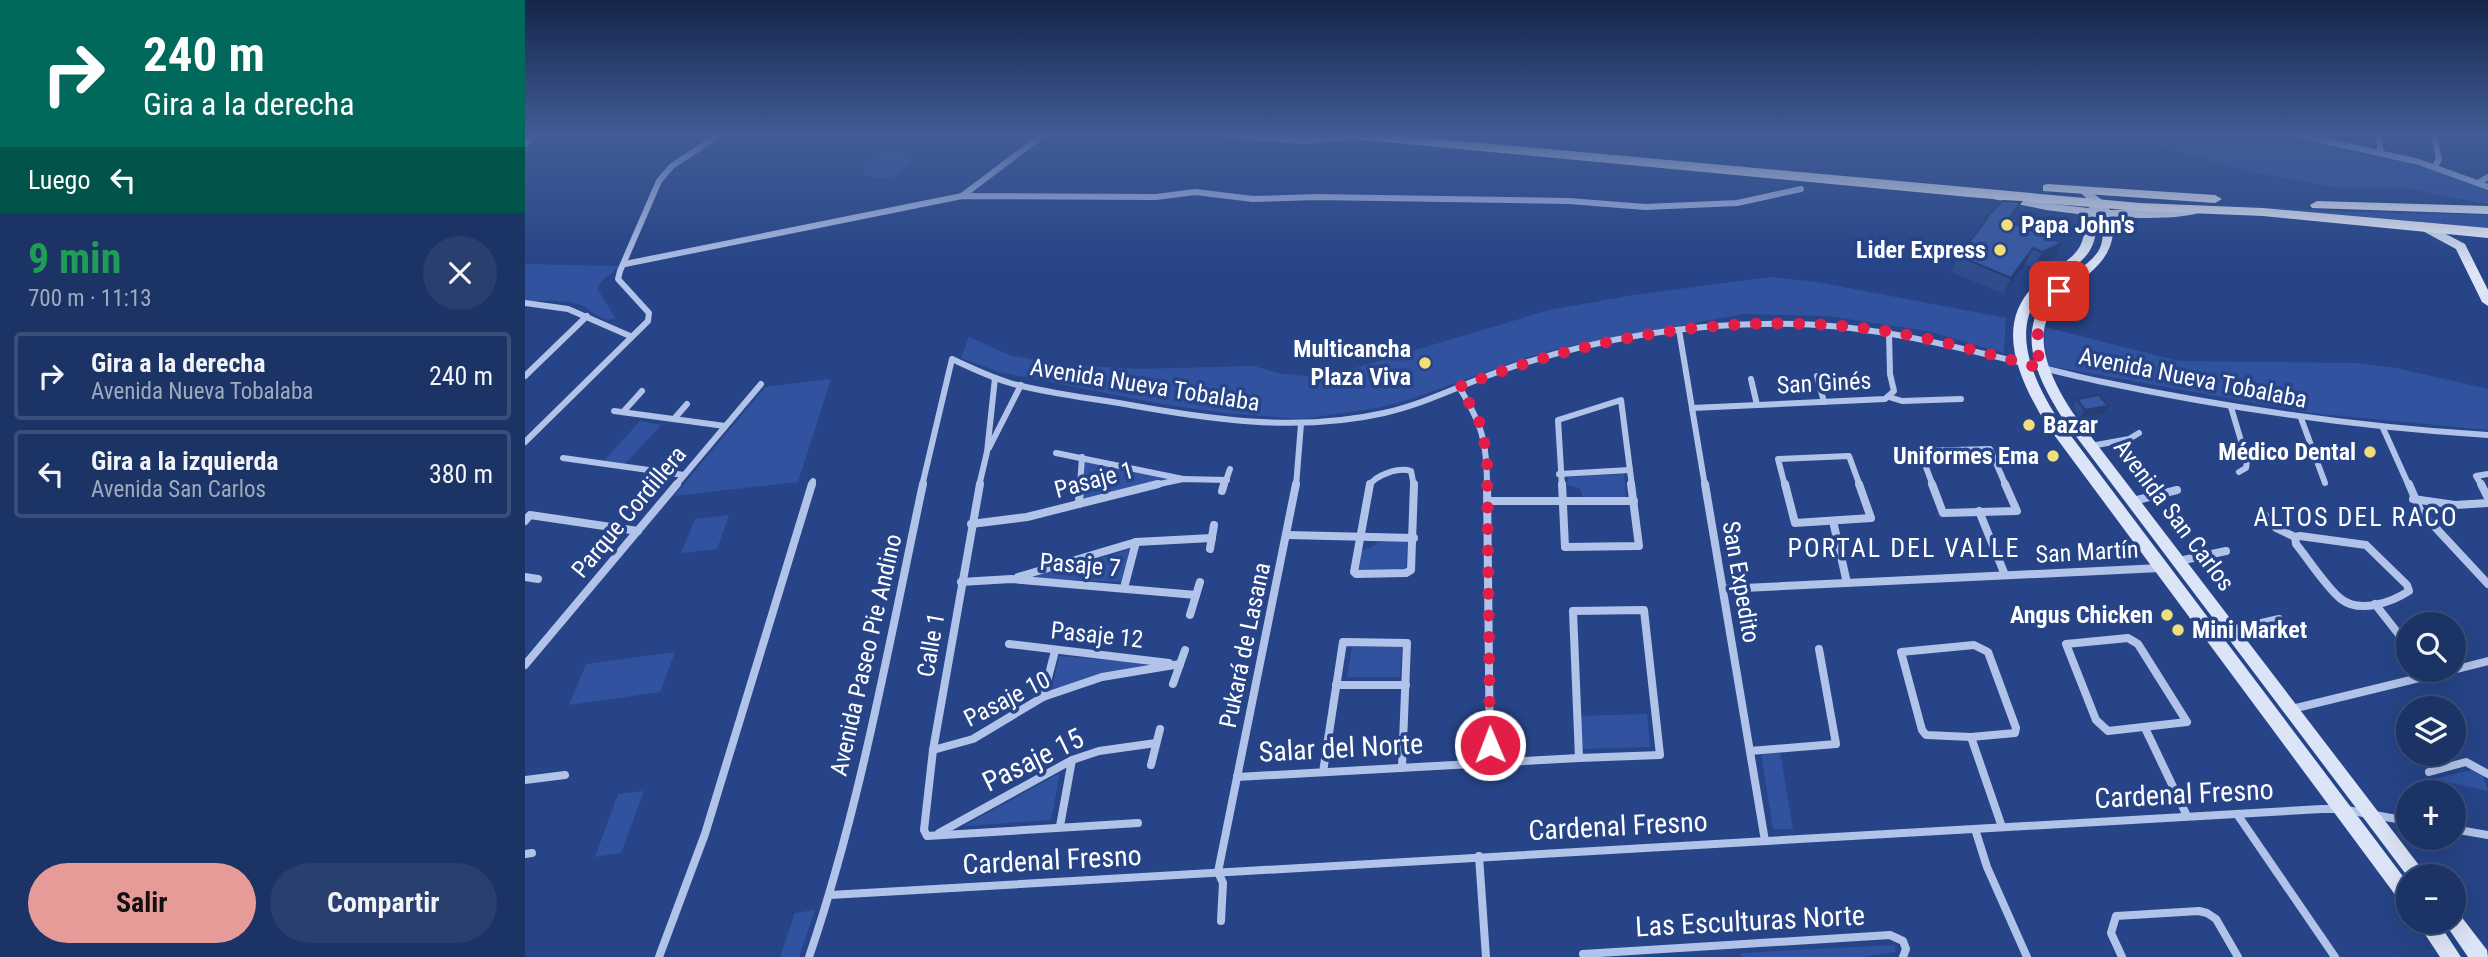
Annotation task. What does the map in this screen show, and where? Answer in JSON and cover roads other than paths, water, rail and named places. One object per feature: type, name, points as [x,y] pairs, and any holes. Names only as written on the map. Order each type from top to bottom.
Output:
[{"type":"main road","points":[[1833,180],[1986,194],[2100,209],[2285,214],[2488,233]]},
{"type":"main road","points":[[1926,180],[2374,208],[2488,210]]},
{"type":"main road","points":[[2084,190],[2100,209],[2108,242]]},
{"type":"main road","points":[[2108,242],[2091,236],[2100,209],[2115,200],[2176,203],[2226,200]]},
{"type":"main road","points":[[2423,226],[2461,247],[2488,302]]},
{"type":"main road","name":"Avenida San Carlos","points":[[2091,236],[2078,260],[2041,285],[2028,302],[2019,330],[2022,363],[2028,380],[2051,420],[2396,882]]},
{"type":"main road","name":"Avenida San Carlos","points":[[2108,242],[2100,260],[2059,291],[2043,312],[2036,337],[2041,368],[2056,398],[2091,446],[2409,864]]},
{"type":"main road","points":[[2435,934],[2452,957]]},
{"type":"main road","points":[[2462,934],[2480,957]]},
{"type":"street","points":[[525,442],[647,321],[649,313],[618,279],[660,180]]},
{"type":"street","points":[[962,196],[984,180]]},
{"type":"street","points":[[2470,180],[2488,186]]},
{"type":"street","points":[[2478,183],[2484,180]]},
{"type":"street","points":[[625,264],[962,196],[1156,197],[1195,192],[1253,199],[1316,197],[1569,201],[1656,207],[1737,203],[1801,189]]},
{"type":"street","points":[[525,303],[557,306],[587,316],[630,336]]},
{"type":"street","points":[[526,374],[587,316]]},
{"type":"street","name":"Avenida Nueva Tobalaba","points":[[952,359],[995,378],[1021,385],[1228,422],[1301,425],[1390,411],[1551,356],[1679,330],[1781,323],[1889,332],[2041,368],[2231,407],[2383,428],[2488,435]]},
{"type":"street","name":"San Expedito","points":[[1679,330],[1765,841]]},
{"type":"street","name":"San Ginés","points":[[1692,408],[1889,397],[1894,391],[1889,374],[1889,332]]},
{"type":"street","name":"Avenida Paseo Pie Andino","points":[[809,957],[829,895],[863,764],[945,380],[952,359]]},
{"type":"street","points":[[1817,376],[1824,402]]},
{"type":"street","name":"Calle 1","points":[[935,835],[927,836],[923,824],[961,582],[987,452],[995,378]]},
{"type":"street","points":[[1751,379],[1757,405]]},
{"type":"street","name":"Parque Cordillera","points":[[525,665],[761,384]]},
{"type":"street","name":"Calle 1","points":[[987,452],[1021,385]]},
{"type":"street","points":[[1459,387],[1478,417],[1485,440],[1490,762]]},
{"type":"street","points":[[622,412],[642,391]]},
{"type":"street","points":[[1889,397],[1906,401],[1961,399]]},
{"type":"street","points":[[1621,400],[1630,470],[1639,546],[1565,547],[1557,420],[1621,400]]},
{"type":"street","points":[[674,419],[687,404]]},
{"type":"street","points":[[2231,407],[2247,461],[2246,468],[2239,472]]},
{"type":"street","points":[[614,411],[725,426]]},
{"type":"street","points":[[2301,418],[2325,483]]},
{"type":"street","name":"Pukará de Lasana","points":[[1221,920],[1223,883],[1218,872],[1296,489],[1301,425]]},
{"type":"street","points":[[2383,428],[2413,499],[2426,519],[2488,584]]},
{"type":"street","points":[[2091,446],[2132,438],[2139,433]]},
{"type":"street","points":[[1990,449],[2017,511],[1979,511],[1943,513],[1920,451],[1990,449]]},
{"type":"street","points":[[1056,453],[1183,479]]},
{"type":"street","points":[[1849,456],[1871,518],[1833,520],[1795,523],[1778,459],[1849,456]]},
{"type":"street","points":[[1079,504],[1082,457]]},
{"type":"street","points":[[563,458],[684,475]]},
{"type":"street","points":[[1222,491],[1230,469]]},
{"type":"street","points":[[1406,469],[1411,471],[1414,477],[1413,538],[1411,570],[1406,573],[1354,572],[1370,483],[1377,477],[1406,469]]},
{"type":"street","points":[[1559,474],[1630,470]]},
{"type":"street","points":[[2413,499],[2455,505],[2488,501],[2476,475],[2488,474]]},
{"type":"street","name":"Pasaje 1","points":[[971,524],[1027,517],[1183,479],[1227,480]]},
{"type":"street","points":[[659,957],[705,834],[813,481]]},
{"type":"street","points":[[2133,501],[2177,490]]},
{"type":"street","points":[[1488,501],[1634,501]]},
{"type":"street","points":[[1979,511],[2005,575]]},
{"type":"street","points":[[2263,513],[2276,528],[2295,537],[2366,545],[2407,585],[2409,592],[2375,604],[2355,607],[2341,599],[2296,544],[2295,537]]},
{"type":"street","points":[[528,518],[638,531]]},
{"type":"street","points":[[1833,520],[1847,583]]},
{"type":"street","points":[[1210,549],[1214,525]]},
{"type":"street","points":[[1287,535],[1413,538]]},
{"type":"street","points":[[1010,579],[1136,542],[1212,538]]},
{"type":"street","points":[[1124,588],[1136,542]]},
{"type":"street","points":[[2178,561],[2226,551]]},
{"type":"street","name":"San Martín","points":[[1723,589],[2160,568]]},
{"type":"street","points":[[525,577],[538,579]]},
{"type":"street","name":"Pasaje 7","points":[[961,582],[1010,579],[1196,595]]},
{"type":"street","points":[[1190,615],[1200,582]]},
{"type":"street","points":[[2375,604],[2396,631]]},
{"type":"street","name":"Salar del Norte","points":[[1237,777],[1660,755],[1644,610],[1573,611],[1579,759]]},
{"type":"street","points":[[2230,630],[2279,619]]},
{"type":"street","points":[[2128,638],[2138,644],[2187,722],[2145,728],[2108,731],[2102,727],[2096,720],[2066,644],[2128,638]]},
{"type":"street","points":[[1323,772],[1343,642],[1408,643],[1402,767]]},
{"type":"street","name":"Pasaje 12","points":[[1009,644],[1180,664]]},
{"type":"street","points":[[1974,645],[1987,652],[2016,728],[2015,733],[1971,737],[1926,735],[1922,730],[1901,652],[1974,645]]},
{"type":"street","points":[[1750,751],[1836,744],[1819,649]]},
{"type":"street","points":[[1173,684],[1185,650]]},
{"type":"street","points":[[1043,697],[1055,651]]},
{"type":"street","points":[[2466,667],[2488,662]]},
{"type":"street","name":"Pasaje 10","points":[[933,750],[973,739],[1043,697],[1102,677],[1180,664]]},
{"type":"street","points":[[2291,709],[2396,682]]},
{"type":"street","points":[[1336,685],[1406,685]]},
{"type":"street","points":[[2145,728],[2187,816]]},
{"type":"street","points":[[1151,765],[1160,729]]},
{"type":"street","points":[[1971,737],[2002,827]]},
{"type":"street","name":"Pasaje 15","points":[[935,835],[1072,760],[1099,751],[1156,743]]},
{"type":"street","points":[[1060,826],[1072,760]]},
{"type":"street","points":[[2429,772],[2466,762],[2488,774]]},
{"type":"street","points":[[525,780],[565,775]]},
{"type":"street","name":"Cardenal Fresno","points":[[829,895],[2187,816],[2341,809],[2396,819]]},
{"type":"street","points":[[2238,814],[2335,957]]},
{"type":"street","points":[[935,835],[1138,823]]},
{"type":"street","points":[[1975,829],[1987,867],[2027,957]]},
{"type":"street","points":[[2466,831],[2488,835]]},
{"type":"street","points":[[1479,856],[1486,957]]},
{"type":"street","points":[[2122,957],[2111,933],[2116,916],[2199,911],[2215,919],[2238,957]]},
{"type":"street","name":"Las Esculturas Norte","points":[[1590,955],[1727,952],[1890,935],[1903,941],[1904,956]]},
{"type":"place","name":"Papa John's","points":[[2007,225]]},
{"type":"place","name":"Lider Express","points":[[2000,250]]},
{"type":"place","name":"Multicancha Plaza Viva","points":[[1425,363]]},
{"type":"place","name":"Bazar","points":[[2029,425]]},
{"type":"place","name":"Médico Dental","points":[[2370,452]]},
{"type":"place","name":"Uniformes Ema","points":[[2053,456]]},
{"type":"place","name":"Angus Chicken","points":[[2167,615]]},
{"type":"place","name":"Mini Market","points":[[2178,630]]},
{"type":"district","name":"ALTOS DEL RACO","points":[[2356,517]]},
{"type":"district","name":"PORTAL DEL VALLE","points":[[1904,548]]}]
